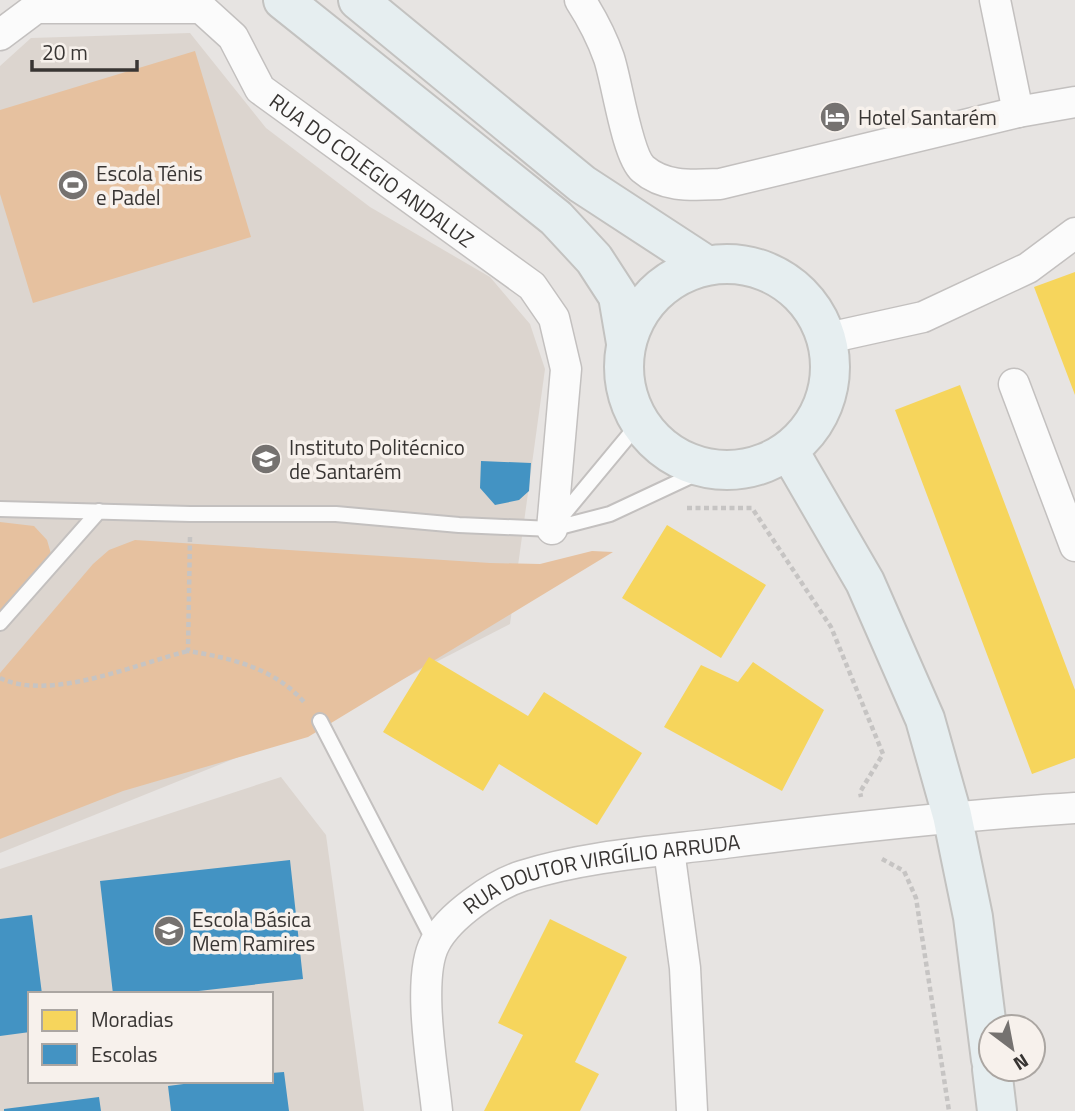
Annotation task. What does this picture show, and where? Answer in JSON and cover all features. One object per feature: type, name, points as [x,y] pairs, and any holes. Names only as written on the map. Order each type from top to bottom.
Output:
[{"type":"main road","points":[[283,0],[556,218],[594,259],[618,296],[626,343],[624,384],[640,422],[671,455],[704,470],[757,468],[789,451],[817,420],[832,374],[828,338],[811,305],[789,283],[756,267],[706,265],[672,279],[640,310],[626,343]]},
{"type":"main road","points":[[358,0],[582,184],[706,265]]},
{"type":"main road","points":[[789,451],[865,582],[925,719],[952,815],[973,917],[985,1013]]},
{"type":"main road","points":[[994,1083],[998,1111]]},
{"type":"street","points":[[580,0],[608,55],[627,135],[641,168],[659,180],[688,186],[720,184],[1018,111],[1075,102]]},
{"type":"street","points":[[995,0],[1018,111]]},
{"type":"street","name":"RUA DO COLEGIO ANDALUZ","points":[[0,35],[36,8],[201,8],[233,37],[260,89],[532,286],[554,318],[566,369],[552,529]]},
{"type":"street","points":[[828,338],[923,317],[1028,268],[1075,233]]},
{"type":"street","points":[[1014,384],[1064,484],[1075,546]]},
{"type":"street","name":"RUA DOUTOR VIRGÍLIO ARRUDA","points":[[437,1111],[425,976],[435,943],[470,904],[519,877],[582,861],[669,850],[952,815],[1075,808]]},
{"type":"street","points":[[669,850],[685,968],[692,1111]]},
{"type":"lane","points":[[552,529],[640,422]]},
{"type":"lane","points":[[0,509],[190,514],[336,514],[459,525],[552,529],[610,514],[704,470]]},
{"type":"lane","points":[[0,623],[99,511]]},
{"type":"lane","points":[[320,721],[435,943]]},
{"type":"path","points":[[687,508],[752,508],[831,627],[883,754],[860,792],[870,859],[881,859],[904,871],[916,898],[948,1111]]},
{"type":"path","points":[[188,651],[190,514]]},
{"type":"path","points":[[0,678],[39,688],[76,682],[188,651],[232,658],[263,671],[292,688],[320,721]]},
{"type":"shaded area","name":"Instituto Politécnico de Santarém","points":[[190,33],[266,128],[370,207],[490,277],[530,324],[545,369],[510,624],[298,733],[0,853],[0,66],[31,38]]},
{"type":"shaded area","name":"Escola Ténis e Padel","points":[[195,51],[251,237],[33,303],[0,194],[0,110]]},
{"type":"shaded area","points":[[0,522],[34,526],[47,540],[51,554],[0,614]]},
{"type":"shaded area","points":[[135,540],[490,563],[540,564],[592,551],[613,552],[308,737],[123,791],[0,839],[0,673],[93,564],[109,550]]},
{"type":"shaded area","name":"Escola Básica Mem Ramires","points":[[281,777],[326,835],[364,1111],[0,1111],[0,869]]},
{"type":"building: Moradias","points":[[1075,272],[1075,395],[1034,287]]},
{"type":"building: Moradias","points":[[960,385],[1075,690],[1075,758],[1032,774],[895,410]]},
{"type":"building: Moradias","points":[[667,525],[766,585],[721,658],[622,598]]},
{"type":"building: Moradias","points":[[429,657],[528,716],[544,692],[642,753],[597,825],[499,764],[483,791],[383,732]]},
{"type":"building: Moradias","points":[[753,662],[824,710],[782,791],[664,727],[701,665],[738,682]]},
{"type":"building: Moradias","points":[[550,919],[627,957],[575,1062],[599,1074],[580,1111],[484,1111],[523,1035],[498,1023]]},
{"type":"building: Escolas","points":[[481,461],[531,463],[529,491],[519,500],[495,505],[480,488]]},
{"type":"building: Escolas","points":[[290,860],[303,979],[189,992],[113,992],[100,881]]},
{"type":"building: Escolas","points":[[32,915],[42,992],[28,992],[28,1032],[0,1036],[0,919]]},
{"type":"building: Escolas","points":[[284,1072],[289,1111],[171,1111],[168,1086],[191,1083],[273,1083],[273,1073]]},
{"type":"building: Escolas","points":[[99,1097],[101,1111],[4,1111],[4,1109]]},
{"type":"place","name":"Hotel Santarém","points":[[835,117]]},
{"type":"place","name":"Escola Ténis e Padel","points":[[73,185]]},
{"type":"place","name":"Instituto Politécnico de Santarém","points":[[266,459]]},
{"type":"place","name":"Escola Básica Mem Ramires","points":[[169,931]]}]
